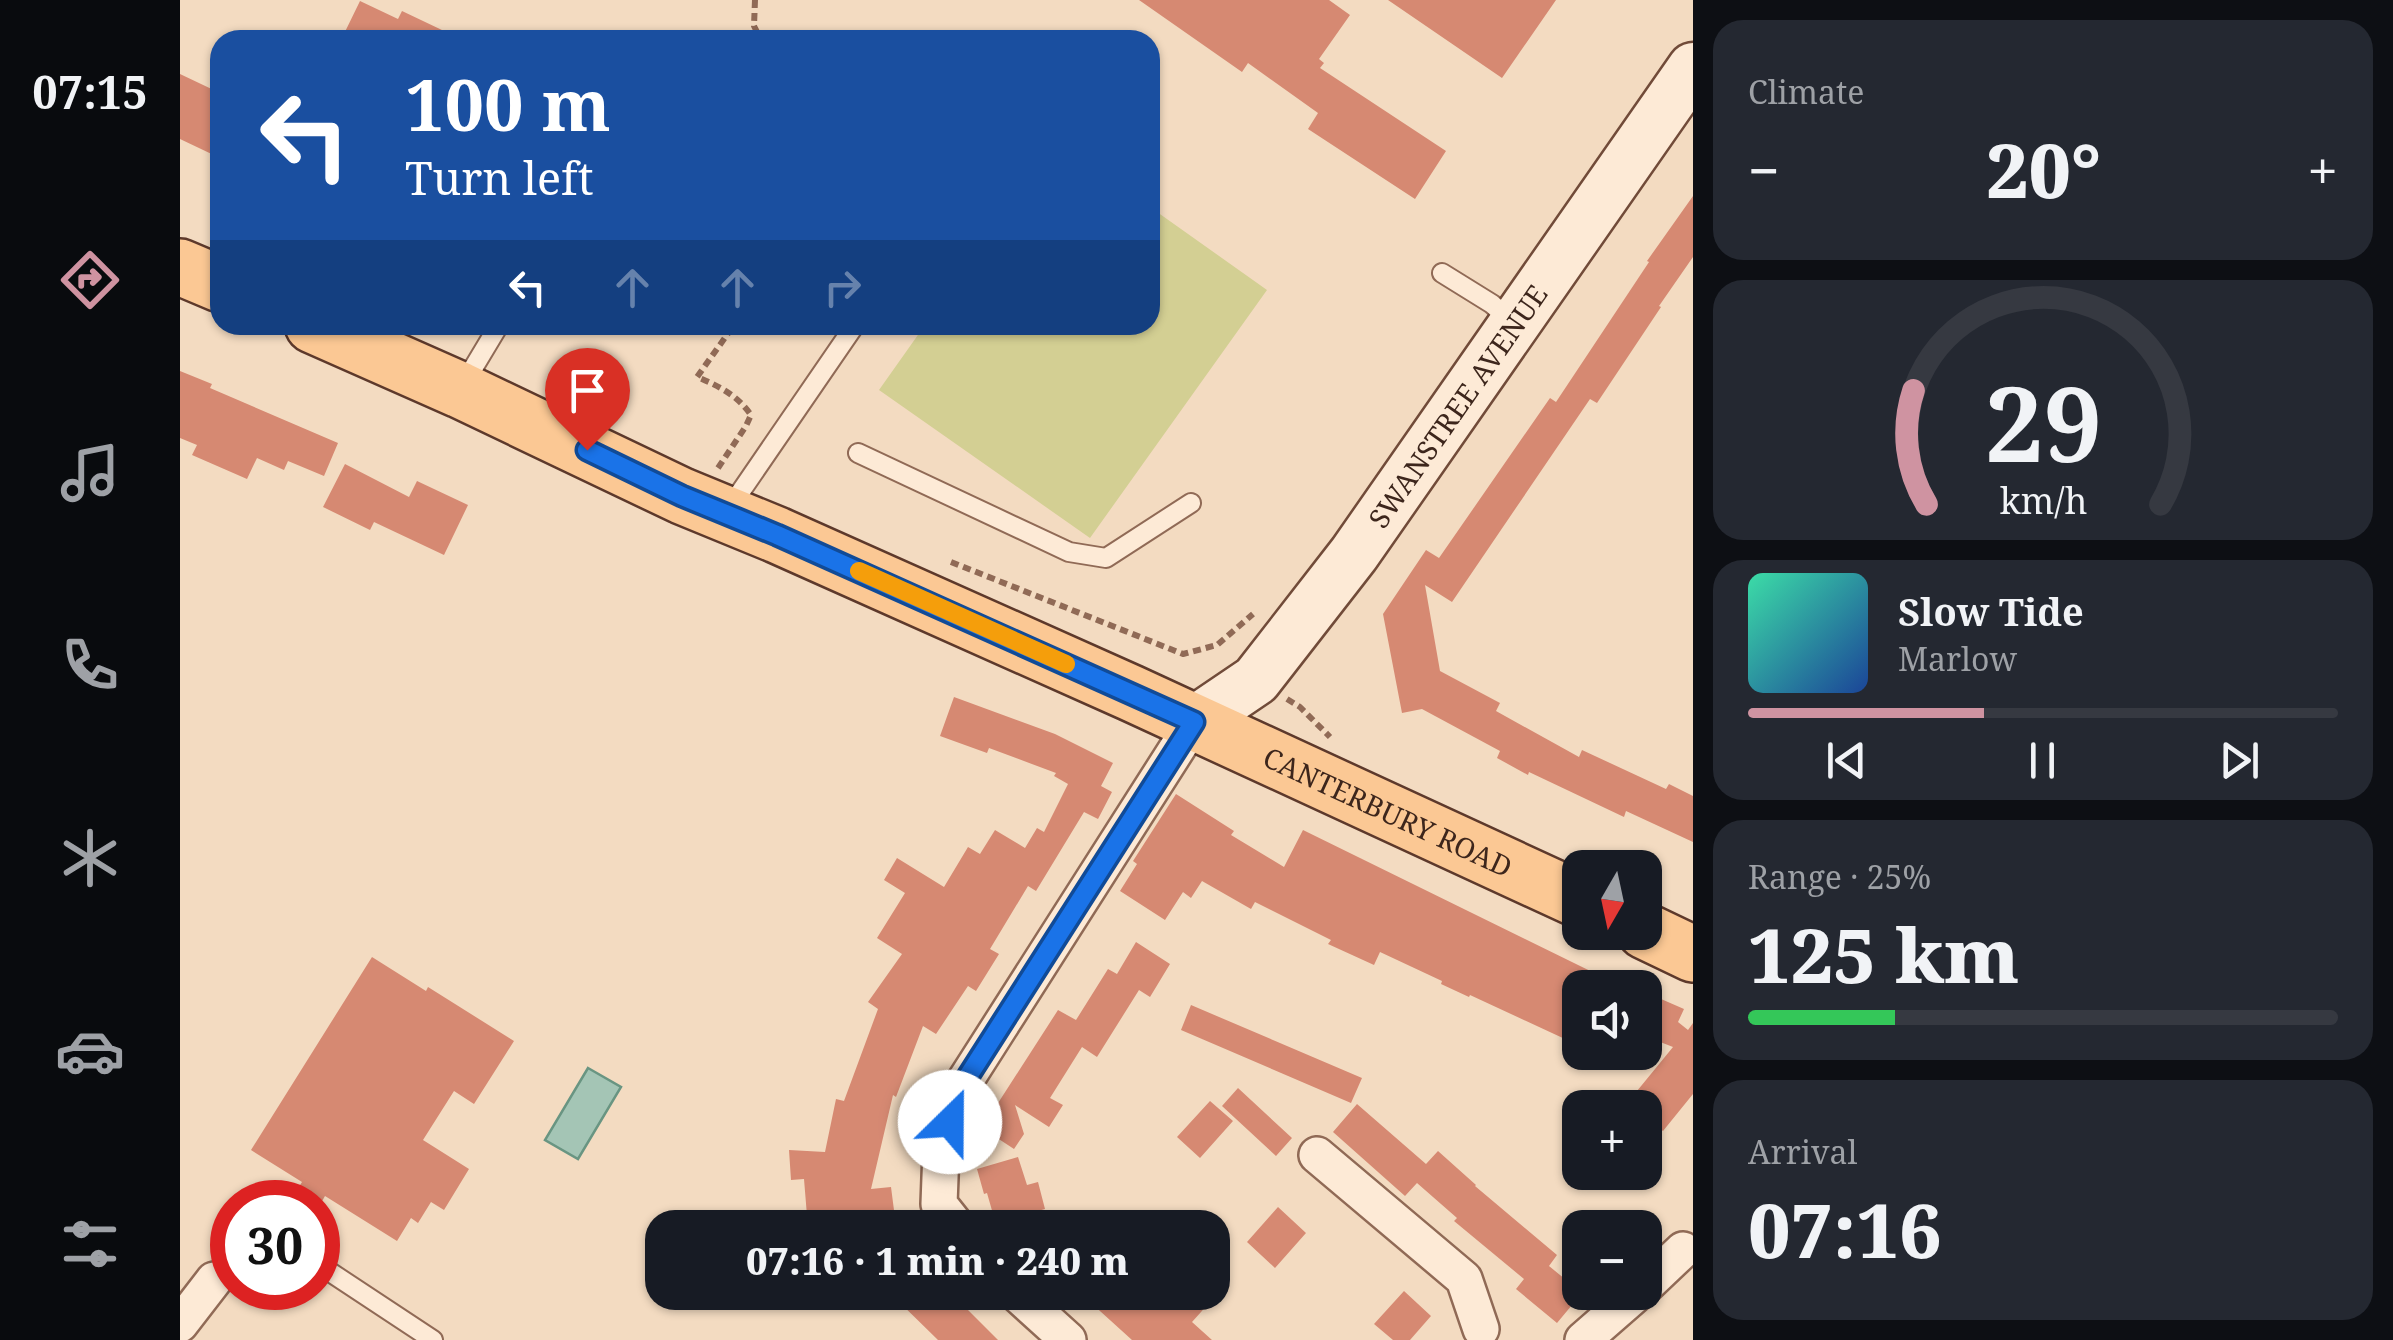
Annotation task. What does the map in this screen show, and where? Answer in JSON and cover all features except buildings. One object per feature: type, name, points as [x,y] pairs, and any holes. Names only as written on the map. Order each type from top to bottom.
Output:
[{"type":"main road","points":[[180,266],[210,280]]},
{"type":"main road","points":[[336,335],[460,390]]},
{"type":"main road","name":"CANTERBURY ROAD","points":[[460,390],[682,496],[731,487],[1194,722],[1562,892]]},
{"type":"main road","points":[[1662,939],[1693,954]]},
{"type":"street","name":"SWANSTREE AVENUE","points":[[1194,722],[1256,680],[1354,554],[1693,68]]},
{"type":"street","points":[[944,1210],[939,1204],[941,1151],[958,1092],[1194,722]]},
{"type":"street","points":[[1318,1155],[1464,1279],[1482,1336]]},
{"type":"street","points":[[1662,1270],[1683,1250]]},
{"type":"street","points":[[180,1324],[210,1288]]},
{"type":"street","points":[[1034,1310],[1068,1340]]},
{"type":"street","points":[[1583,1340],[1617,1310]]},
{"type":"lane","points":[[1442,273],[1492,304],[1515,325]]},
{"type":"lane","points":[[460,390],[492,335]]},
{"type":"lane","points":[[731,487],[848,335]]},
{"type":"lane","points":[[858,453],[1069,552],[1106,558],[1191,503]]},
{"type":"lane","points":[[340,1279],[432,1340]]},
{"type":"path","points":[[755,0],[756,30]]},
{"type":"path","points":[[727,335],[697,377],[725,389],[751,415],[731,487]]},
{"type":"path","points":[[946,560],[1182,654],[1216,645],[1264,602]]},
{"type":"shaded area","points":[[1160,214],[1267,290],[1090,538],[879,390],[918,335],[1160,335]]},
{"type":"shaded area","points":[[588,1068],[621,1087],[578,1159],[545,1140]]},
{"type":"slow traffic","points":[[859,571],[1066,664]]},
{"type":"route","points":[[587,450],[682,496],[1194,722],[958,1092],[950,1122]]}]
